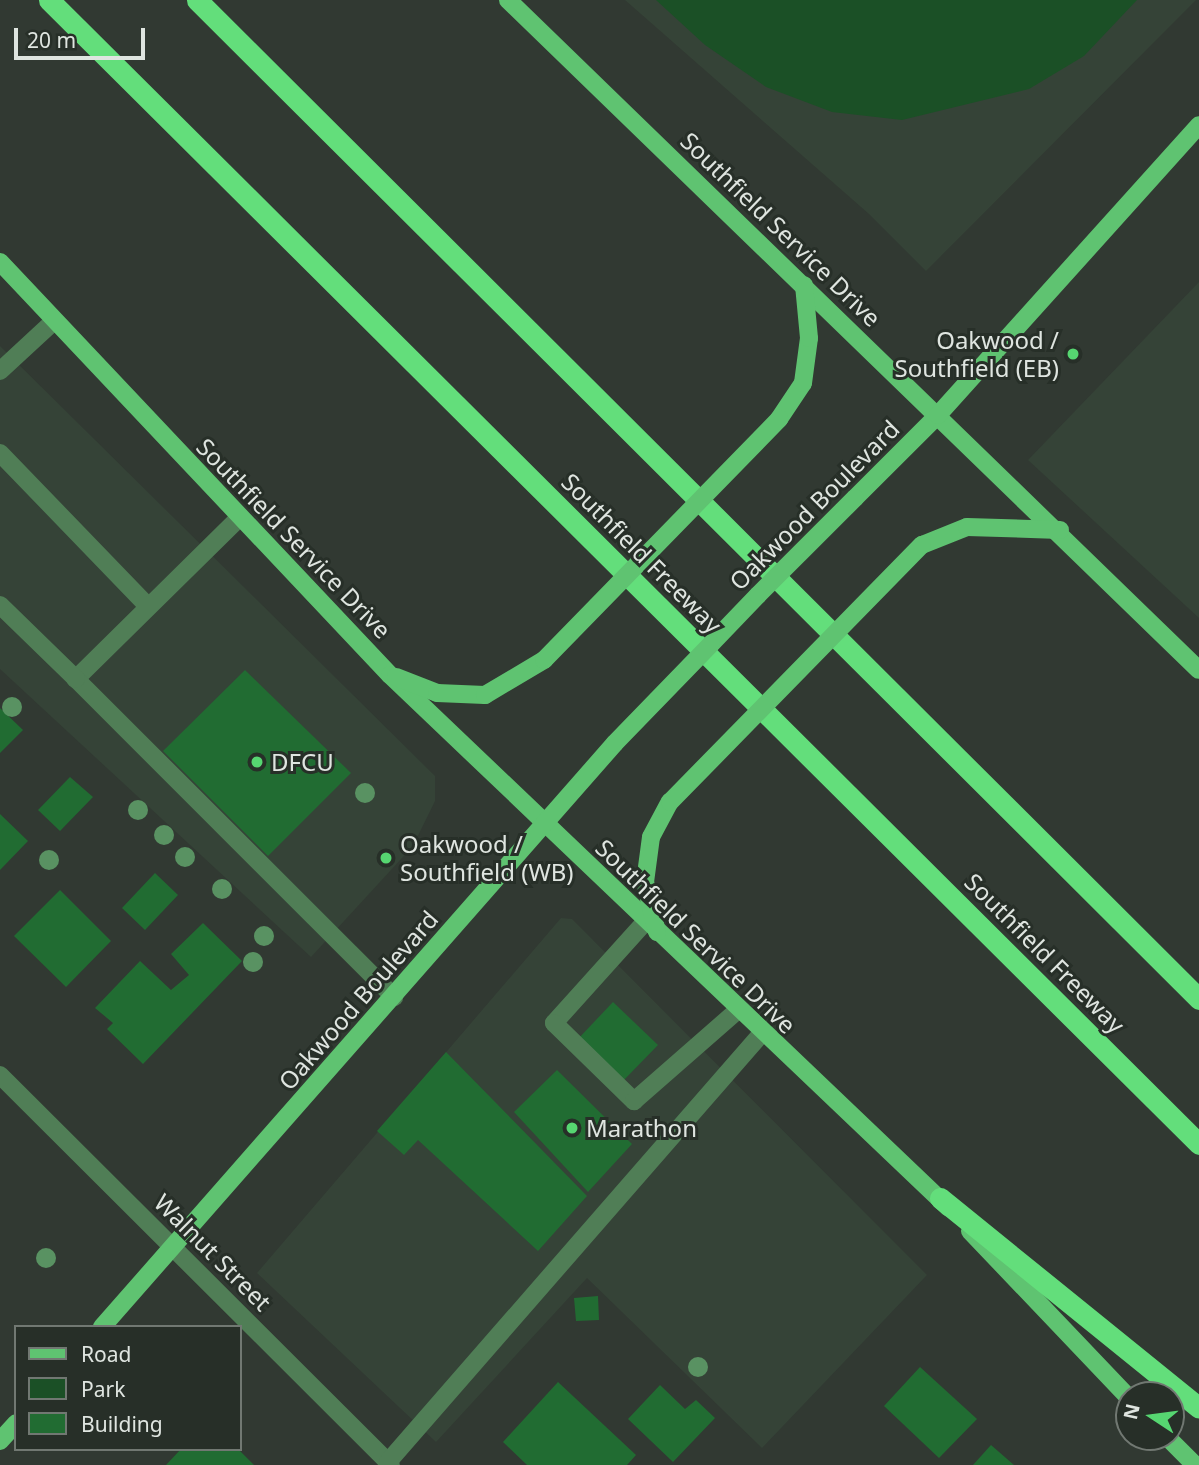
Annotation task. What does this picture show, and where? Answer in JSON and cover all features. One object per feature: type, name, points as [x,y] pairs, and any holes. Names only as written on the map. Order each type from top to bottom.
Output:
[{"type":"highway","name":"Southfield Freeway","points":[[49,0],[1199,1143]]},
{"type":"highway","points":[[197,0],[1199,999]]},
{"type":"highway","points":[[940,1198],[1199,1408]]},
{"type":"main road","name":"Southfield Service Drive","points":[[508,0],[1060,530],[1199,670]]},
{"type":"main road","name":"Oakwood Boulevard","points":[[104,1325],[615,743],[938,415],[1199,125]]},
{"type":"main road","name":"Southfield Service Drive","points":[[0,262],[53,322],[390,675],[544,827],[940,1198],[1115,1383]]},
{"type":"main road","points":[[390,675],[437,693],[485,695],[544,660],[779,419],[803,383],[809,338],[804,285]]},
{"type":"main road","points":[[651,927],[645,882],[651,837],[670,802],[922,545],[967,527],[1060,530]]},
{"type":"main road","points":[[0,1441],[14,1425]]},
{"type":"main road","points":[[1181,1451],[1195,1465]]},
{"type":"street","points":[[0,371],[53,322]]},
{"type":"street","points":[[0,453],[148,606]]},
{"type":"street","points":[[76,679],[240,517]]},
{"type":"street","points":[[0,605],[394,997]]},
{"type":"street","points":[[651,927],[554,1023],[635,1101],[739,1009]]},
{"type":"street","points":[[390,1464],[762,1033]]},
{"type":"street","name":"Walnut Street","points":[[0,1075],[390,1464]]},
{"type":"shaded area","points":[[625,0],[1196,0],[926,271],[869,214]]},
{"type":"shaded area","points":[[1199,282],[1199,618],[1028,460]]},
{"type":"shaded area","points":[[0,346],[435,776],[435,801],[413,846],[311,957],[0,669]]},
{"type":"shaded area","points":[[561,918],[572,919],[927,1275],[762,1448],[587,1278],[436,1442],[257,1273]]},
{"type":"green space","points":[[656,0],[1137,0],[1084,56],[1029,89],[902,120],[832,112],[766,87],[705,45]]},
{"type":"building","name":"DFCU","points":[[245,670],[351,773],[268,856],[163,751]]},
{"type":"building","points":[[0,708],[23,730],[0,753]]},
{"type":"building","points":[[70,777],[93,797],[60,831],[38,810]]},
{"type":"building","points":[[0,814],[28,841],[0,870]]},
{"type":"building","points":[[155,873],[178,895],[145,930],[122,908]]},
{"type":"building","points":[[60,890],[111,941],[66,987],[14,936]]},
{"type":"building","points":[[203,923],[242,961],[143,1064],[107,1029],[113,1023],[95,1008],[140,961],[171,990],[189,975],[171,954]]},
{"type":"building","points":[[613,1002],[658,1045],[622,1082],[577,1040]]},
{"type":"building","points":[[446,1052],[587,1196],[538,1251],[418,1140],[404,1155],[377,1131]]},
{"type":"building","name":"Marathon","points":[[557,1070],[632,1144],[588,1192],[514,1112]]},
{"type":"building","points":[[598,1296],[599,1320],[576,1321],[574,1298]]},
{"type":"building","points":[[920,1367],[977,1419],[939,1458],[884,1406]]},
{"type":"building","points":[[558,1382],[636,1455],[627,1465],[527,1465],[503,1442]]},
{"type":"building","points":[[660,1385],[685,1409],[696,1400],[715,1418],[673,1462],[628,1419]]},
{"type":"building","points":[[991,1445],[1014,1465],[973,1465]]},
{"type":"building","points":[[179,1451],[240,1451],[254,1465],[166,1465]]},
{"type":"place","name":"Oakwood / Southfield (EB)","points":[[1073,354]]},
{"type":"place","name":"DFCU","points":[[257,762]]},
{"type":"place","name":"Oakwood / Southfield (WB)","points":[[386,858]]},
{"type":"place","name":"Marathon","points":[[572,1128]]}]
